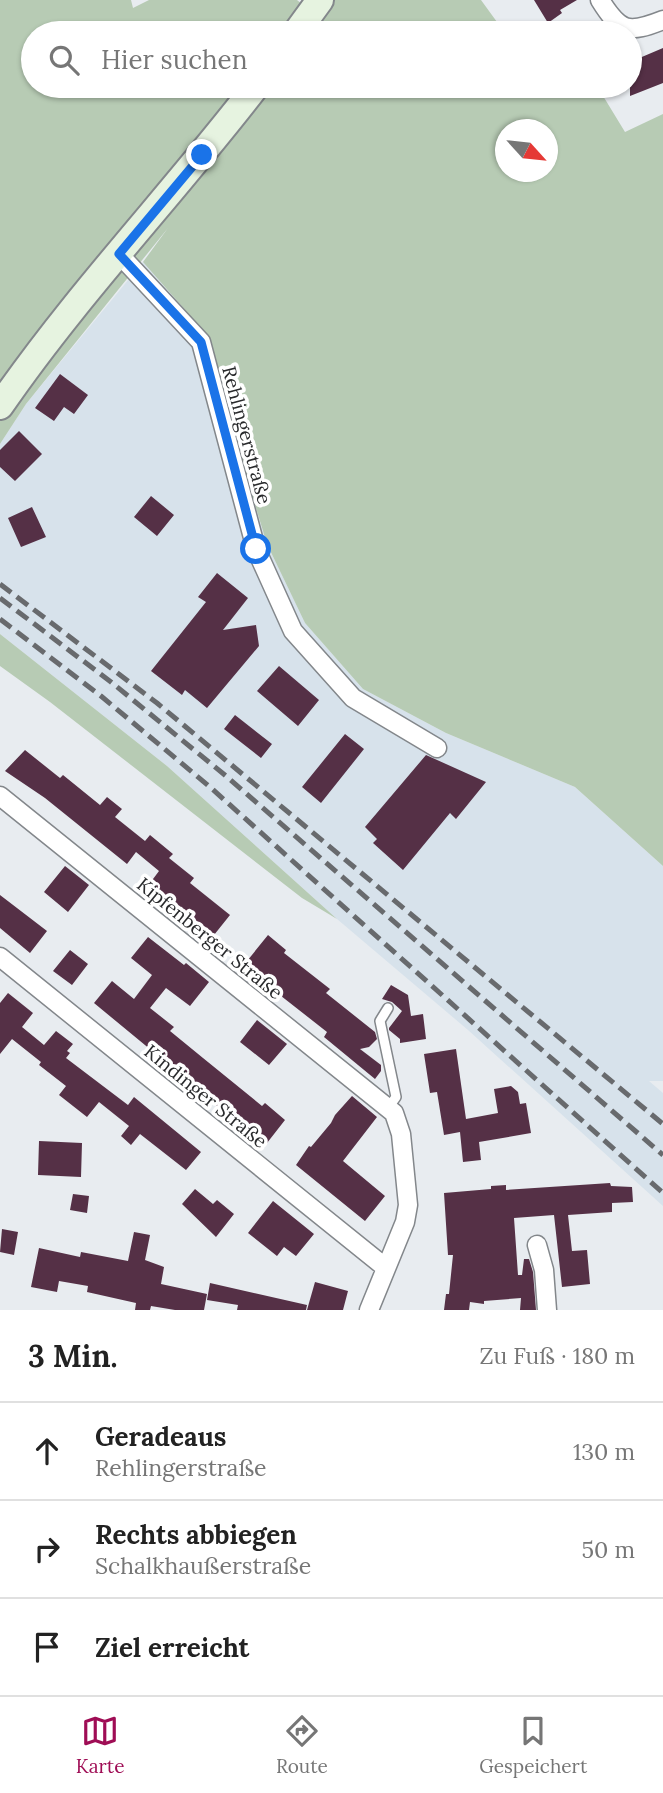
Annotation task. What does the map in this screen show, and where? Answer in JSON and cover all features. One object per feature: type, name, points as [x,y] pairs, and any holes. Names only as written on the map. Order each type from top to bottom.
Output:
[{"type":"main road","points":[[305,21],[320,0]]},
{"type":"main road","points":[[0,406],[8,380],[119,254],[247,98]]},
{"type":"street","points":[[600,0],[616,21]]},
{"type":"street","points":[[642,28],[663,20]]},
{"type":"street","name":"Rehlingerstraße","points":[[119,254],[201,342],[256,549],[293,631],[353,698],[437,748]]},
{"type":"street","name":"Kipfenberger Straße","points":[[0,796],[391,1111]]},
{"type":"street","name":"Kindinger Straße","points":[[0,957],[386,1268]]},
{"type":"street","points":[[369,1310],[405,1222],[408,1205],[401,1134],[391,1111]]},
{"type":"street","points":[[537,1245],[544,1270],[547,1310]]},
{"type":"lane","points":[[388,1008],[380,1021],[396,1097],[391,1111]]},
{"type":"shaded area","points":[[143,262],[201,328],[267,544],[305,623],[363,689],[446,733],[575,787],[663,866],[663,1081],[649,1081],[663,1093],[663,1206],[468,1030],[337,919],[167,766],[0,634],[0,444],[26,404]]},
{"type":"green space","points":[[0,0],[131,0],[133,8],[149,0],[297,0],[302,4],[308,0],[481,0],[496,21],[21,21],[21,98],[604,98],[625,132],[663,114],[663,866],[575,787],[446,733],[363,689],[305,623],[267,544],[201,328],[143,262],[168,228],[26,404],[0,444]]},
{"type":"green space","points":[[0,634],[167,766],[337,919],[302,898],[0,666]]},
{"type":"building","points":[[534,0],[577,0],[560,10],[562,13],[551,21],[547,21]]},
{"type":"building","points":[[663,48],[663,83],[642,91],[642,57]]},
{"type":"building","points":[[60,374],[88,395],[74,414],[64,407],[54,421],[35,408]]},
{"type":"building","points":[[19,431],[42,454],[15,481],[0,467],[0,450]]},
{"type":"building","points":[[151,496],[174,515],[157,536],[134,517]]},
{"type":"building","points":[[32,507],[46,537],[21,547],[8,518]]},
{"type":"building","points":[[217,573],[248,598],[223,630],[256,625],[259,646],[207,708],[185,690],[182,695],[151,671],[206,602],[198,597]]},
{"type":"building","points":[[279,666],[319,700],[298,726],[257,691]]},
{"type":"building","points":[[235,715],[272,744],[261,758],[224,729]]},
{"type":"building","points":[[345,734],[364,749],[321,803],[302,787]]},
{"type":"building","points":[[25,750],[60,778],[63,775],[100,805],[107,797],[122,809],[115,817],[145,841],[150,835],[173,854],[169,858],[194,878],[190,883],[230,915],[214,935],[150,883],[159,871],[136,852],[127,864],[45,798],[5,771]]},
{"type":"building","points":[[426,755],[486,782],[456,819],[450,813],[403,870],[373,843],[377,839],[365,827]]},
{"type":"building","points":[[65,866],[89,885],[68,912],[44,892]]},
{"type":"building","points":[[0,895],[47,931],[30,953],[0,928]]},
{"type":"building","points":[[268,935],[286,950],[284,953],[330,989],[326,993],[375,1032],[377,1039],[369,1047],[360,1049],[381,1065],[381,1071],[375,1079],[324,1037],[327,1032],[243,966]]},
{"type":"building","points":[[148,937],[209,982],[190,1006],[166,988],[150,1008],[174,1027],[170,1031],[262,1106],[265,1103],[285,1120],[267,1143],[231,1113],[229,1115],[200,1093],[203,1089],[94,1003],[112,981],[134,999],[152,975],[131,958]]},
{"type":"building","points":[[70,950],[88,964],[72,985],[53,971]]},
{"type":"building","points":[[391,985],[408,995],[411,1016],[423,1014],[426,1039],[400,1043],[400,1039],[389,1030],[402,1011],[392,1002],[382,999]]},
{"type":"building","points":[[8,993],[33,1013],[22,1027],[44,1045],[56,1031],[73,1044],[67,1051],[70,1053],[66,1058],[128,1105],[134,1097],[201,1152],[186,1170],[140,1134],[131,1145],[121,1136],[129,1126],[99,1102],[87,1117],[59,1095],[66,1086],[12,1039],[0,1054],[0,1003]]},
{"type":"building","points":[[257,1020],[287,1044],[269,1065],[240,1042]]},
{"type":"building","points":[[456,1049],[466,1119],[498,1113],[494,1089],[511,1086],[518,1092],[520,1104],[526,1103],[531,1133],[479,1142],[481,1160],[463,1162],[460,1132],[444,1135],[437,1092],[430,1093],[424,1054]]},
{"type":"building","points":[[352,1096],[377,1117],[343,1161],[385,1196],[365,1221],[296,1165]]},
{"type":"building","points":[[39,1141],[82,1143],[81,1177],[38,1175]]},
{"type":"building","points":[[610,1183],[611,1186],[632,1187],[633,1202],[612,1203],[612,1212],[568,1215],[572,1251],[587,1250],[590,1284],[562,1287],[554,1215],[514,1218],[518,1275],[522,1275],[524,1259],[529,1259],[533,1272],[536,1310],[520,1310],[521,1298],[484,1301],[484,1304],[470,1302],[469,1310],[444,1310],[446,1294],[449,1294],[453,1255],[448,1255],[444,1193],[506,1185],[506,1190]]},
{"type":"building","points":[[195,1189],[213,1204],[217,1200],[234,1214],[216,1237],[182,1204]]},
{"type":"building","points":[[73,1194],[89,1196],[87,1213],[70,1210]]},
{"type":"building","points":[[273,1201],[314,1234],[296,1256],[284,1247],[277,1256],[248,1233]]},
{"type":"building","points":[[2,1229],[18,1232],[14,1255],[0,1252]]},
{"type":"building","points":[[134,1232],[150,1235],[145,1260],[164,1267],[161,1284],[207,1294],[204,1310],[175,1310],[151,1306],[150,1310],[135,1310],[136,1303],[87,1292],[88,1286],[59,1281],[57,1292],[31,1287],[39,1248],[80,1257],[81,1252],[128,1261]]},
{"type":"building","points":[[315,1282],[348,1291],[343,1310],[307,1310]]},
{"type":"building","points":[[210,1283],[307,1305],[306,1310],[237,1310],[238,1305],[207,1300]]},
{"type":"railway","points":[[0,584],[157,703],[663,1124]]},
{"type":"railway","points":[[0,598],[111,682],[226,776],[663,1155]]},
{"type":"railway","points":[[0,619],[101,696],[210,787],[663,1193]]},
{"type":"route","points":[[202,155],[119,254],[201,342],[256,549]]}]
